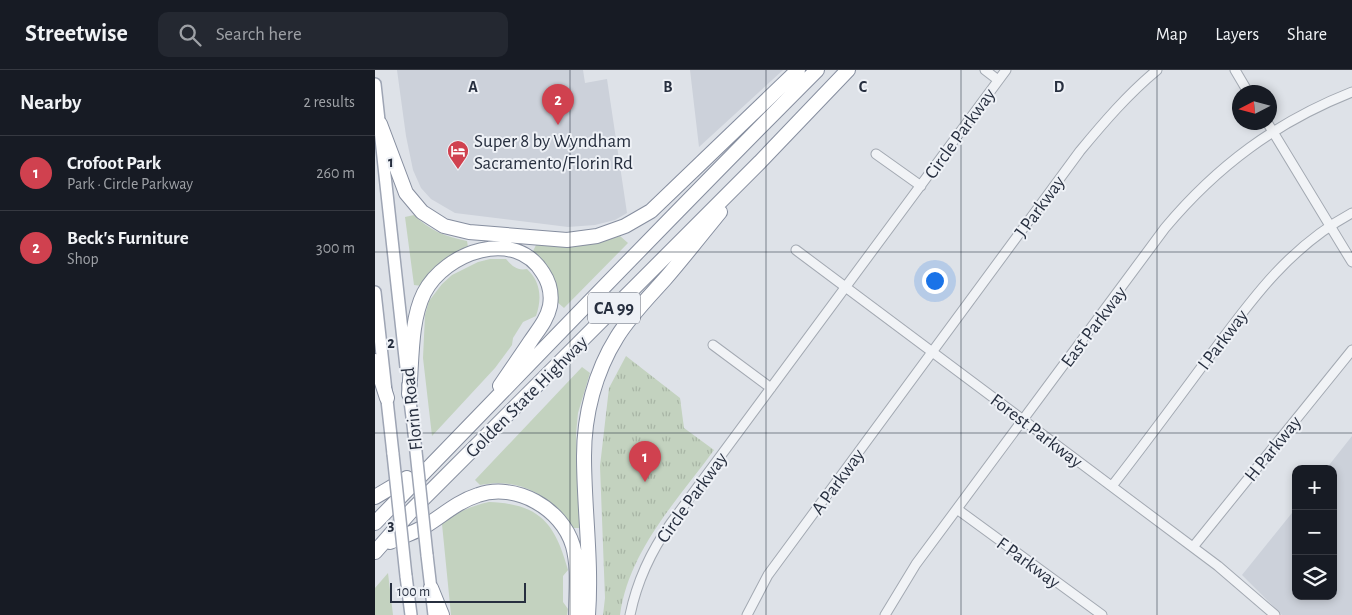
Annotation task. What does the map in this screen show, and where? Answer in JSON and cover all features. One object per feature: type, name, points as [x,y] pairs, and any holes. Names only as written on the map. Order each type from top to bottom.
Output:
[{"type":"highway","points":[[380,124],[406,192],[422,212],[444,226],[469,232],[567,240],[597,236],[625,226],[651,211],[798,70]]},
{"type":"highway","name":"Golden State Highway","points":[[375,523],[667,220],[817,70]]},
{"type":"highway","name":"Golden State Highway","points":[[378,549],[412,510],[760,162],[847,70]]},
{"type":"highway","points":[[588,615],[590,589],[584,455],[586,424],[597,378],[616,338],[631,317],[690,250],[760,162]]},
{"type":"highway","points":[[409,394],[417,314],[424,292],[439,272],[458,259],[480,250],[503,248],[522,253],[538,264],[548,281],[550,304],[546,319],[481,415]]},
{"type":"highway","points":[[375,361],[387,398]]},
{"type":"highway","points":[[375,497],[435,461]]},
{"type":"highway","points":[[378,549],[423,528],[459,502],[480,494],[503,492],[525,496],[546,507],[562,524],[573,544],[577,567],[576,615]]},
{"type":"highway","points":[[431,588],[442,615]]},
{"type":"main road","name":"Florin Road","points":[[375,84],[433,615]]},
{"type":"main road","name":"Florin Road","points":[[375,292],[411,615]]},
{"type":"street","name":"Circle Parkway","points":[[985,70],[998,80]]},
{"type":"street","name":"Circle Parkway","points":[[630,615],[640,580],[656,544],[1006,70]]},
{"type":"street","name":"J Parkway","points":[[932,351],[1080,151],[1128,97],[1157,70]]},
{"type":"street","points":[[1235,70],[1244,85]]},
{"type":"street","name":"East Parkway","points":[[885,615],[916,564],[1165,228],[1184,206],[1226,165],[1272,132],[1312,109],[1352,92]]},
{"type":"street","points":[[1272,132],[1352,262]]},
{"type":"street","name":"Circle Parkway","points":[[876,154],[921,186]]},
{"type":"street","name":"I Parkway","points":[[1112,486],[1265,283],[1295,253],[1330,226],[1352,213]]},
{"type":"street","name":"Forest Parkway","points":[[796,250],[1193,547],[1275,615]]},
{"type":"street","points":[[713,344],[771,388]]},
{"type":"street","name":"H Parkway","points":[[1193,547],[1352,350]]},
{"type":"street","name":"A Parkway","points":[[747,615],[768,575],[932,351]]},
{"type":"street","name":"F Parkway","points":[[957,509],[1102,615]]},
{"type":"shaded area","points":[[397,70],[583,70],[585,83],[607,79],[627,213],[615,220],[595,225],[568,227],[455,213],[431,199],[421,188],[413,170],[406,136]]},
{"type":"shaded area","points":[[690,70],[783,70],[699,147]]},
{"type":"shaded area","points":[[1352,436],[1352,615],[1282,615],[1242,575],[1292,513],[1292,600],[1337,600],[1337,465],[1329,465]]},
{"type":"green space","points":[[414,215],[438,232],[467,241],[468,247],[442,263],[422,286],[414,285],[405,217]]},
{"type":"green space","points":[[620,236],[628,243],[564,308],[556,301],[532,253],[536,245],[578,245]]},
{"type":"green space","points":[[490,259],[506,259],[515,267],[527,269],[532,274],[539,291],[536,316],[523,322],[513,338],[512,345],[495,368],[432,436],[423,358],[425,315],[429,301],[442,284],[452,275],[478,262]]},
{"type":"green space","points":[[626,356],[680,398],[684,428],[714,450],[670,507],[644,548],[633,569],[625,591],[620,615],[603,615],[605,598],[600,466],[609,388]]},
{"type":"green space","points":[[582,367],[590,373],[578,413],[576,434],[580,528],[573,528],[544,498],[533,492],[509,484],[480,485],[475,480]]},
{"type":"green space","points":[[489,502],[521,507],[533,512],[551,528],[568,570],[563,576],[563,602],[568,609],[567,615],[451,615],[442,524],[464,510]]},
{"type":"green space","points":[[388,573],[393,615],[375,615],[375,588]]},
{"type":"place","name":"Beck's Furniture","points":[[558,125]]},
{"type":"place","name":"Super 8 by Wyndham Sacramento/Florin Rd","points":[[458,170]]},
{"type":"place","name":"Crofoot Park","points":[[645,482]]}]
